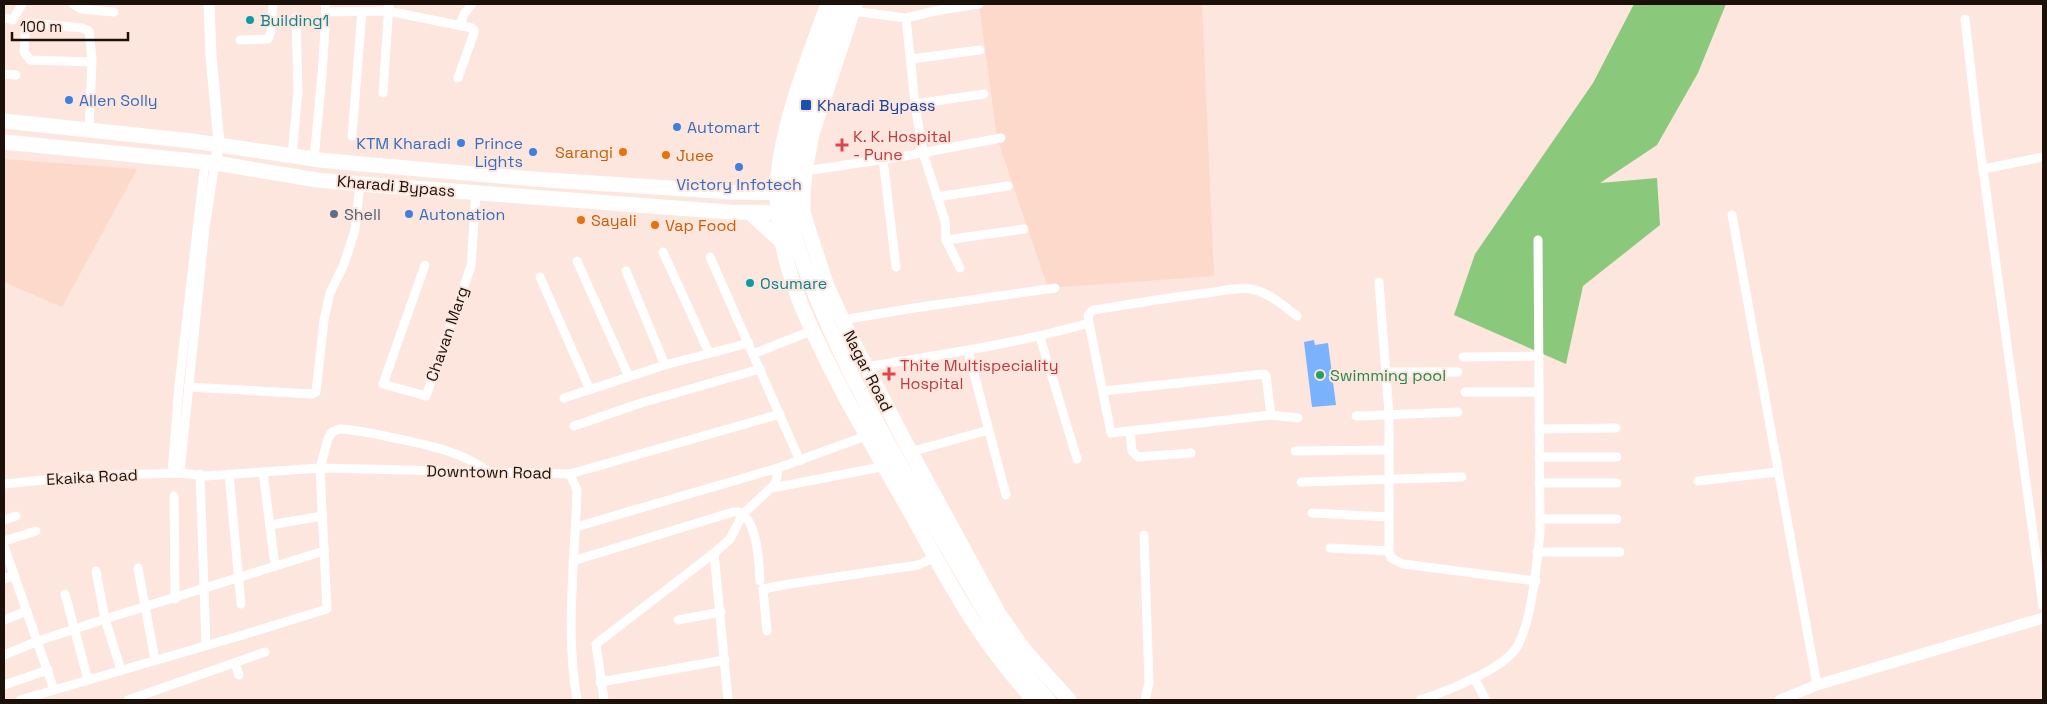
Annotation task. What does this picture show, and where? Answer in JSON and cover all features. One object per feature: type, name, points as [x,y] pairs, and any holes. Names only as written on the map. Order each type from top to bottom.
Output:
[{"type":"highway","name":"Nagar Road","points":[[828,4],[788,128],[780,167],[784,193],[782,242],[797,296],[819,347],[866,436],[978,628],[1005,667],[1034,700]]},
{"type":"highway","name":"Nagar Road","points":[[850,6],[815,126],[805,170],[802,193],[803,212],[827,286],[842,320],[910,452],[999,614],[1025,651],[1069,700]]},
{"type":"highway","points":[[784,193],[807,102],[850,6]]},
{"type":"highway","name":"Kharadi Bypass","points":[[4,121],[214,144],[314,159],[533,178],[730,192],[784,193]]},
{"type":"highway","name":"Kharadi Bypass","points":[[4,142],[210,163],[318,180],[360,184],[784,213]]},
{"type":"highway","points":[[749,212],[782,242]]},
{"type":"highway","points":[[784,213],[835,342],[853,380],[1002,640],[1020,666],[1048,700]]},
{"type":"street","points":[[6,18],[13,20],[22,4]]},
{"type":"street","points":[[72,4],[81,9],[114,12]]},
{"type":"street","points":[[176,473],[179,385],[210,163],[217,126],[209,4]]},
{"type":"street","points":[[240,40],[262,41],[268,39],[271,31],[273,4]]},
{"type":"street","points":[[460,24],[464,14],[472,4]]},
{"type":"street","points":[[850,6],[906,18],[940,7],[978,4]]},
{"type":"street","points":[[383,93],[388,7]]},
{"type":"street","points":[[314,159],[326,8],[362,11],[388,7],[472,28],[474,33],[458,78]]},
{"type":"street","points":[[352,136],[362,11]]},
{"type":"street","points":[[292,156],[298,91],[296,17]]},
{"type":"street","points":[[906,18],[912,59],[915,104],[923,153],[945,221],[946,240],[960,268]]},
{"type":"street","points":[[1965,19],[1983,169],[2043,606]]},
{"type":"street","points":[[89,130],[92,62],[89,31],[82,28],[30,23],[26,25],[24,52],[30,60],[92,62]]},
{"type":"street","points":[[912,59],[980,50]]},
{"type":"street","points":[[4,74],[16,75]]},
{"type":"street","points":[[915,104],[984,94]]},
{"type":"street","points":[[805,170],[923,153],[1001,138]]},
{"type":"street","points":[[1983,169],[2043,157]]},
{"type":"street","points":[[883,159],[896,267]]},
{"type":"street","points":[[176,473],[188,386],[210,163]]},
{"type":"street","points":[[188,386],[312,394],[316,392],[324,320],[330,292],[344,264],[355,230],[360,184]]},
{"type":"street","points":[[937,197],[1008,186]]},
{"type":"street","name":"Chavan Marg","points":[[425,266],[383,384],[426,396],[471,266],[476,192]]},
{"type":"street","points":[[1732,215],[1817,685]]},
{"type":"street","points":[[946,240],[1024,229]]},
{"type":"street","points":[[1420,700],[1444,692],[1474,678],[1507,658],[1515,650],[1522,634],[1536,581],[1540,519],[1538,240]]},
{"type":"street","points":[[663,252],[708,353]]},
{"type":"street","points":[[710,257],[800,461]]},
{"type":"street","points":[[577,261],[629,377]]},
{"type":"street","points":[[626,271],[665,365]]},
{"type":"street","points":[[540,277],[590,390]]},
{"type":"street","points":[[1379,282],[1388,414],[1389,551],[1391,558],[1403,564],[1536,581]]},
{"type":"street","points":[[842,320],[1056,288]]},
{"type":"street","points":[[1298,316],[1277,301],[1251,290],[1174,297],[1094,310],[1088,315],[1111,433],[1271,415],[1298,418]]},
{"type":"street","points":[[865,367],[968,351],[1040,337],[1089,323]]},
{"type":"street","points":[[754,354],[806,334]]},
{"type":"street","points":[[1040,337],[1077,459]]},
{"type":"street","points":[[564,398],[665,365],[749,343]]},
{"type":"street","points":[[968,351],[1006,495]]},
{"type":"street","points":[[1462,357],[1539,356]]},
{"type":"street","points":[[574,426],[641,402],[760,368]]},
{"type":"street","points":[[1386,372],[1458,372]]},
{"type":"street","points":[[1103,391],[1264,374],[1266,376],[1271,415]]},
{"type":"street","points":[[1465,392],[1539,392]]},
{"type":"street","points":[[1356,416],[1458,412]]},
{"type":"street","points":[[570,474],[780,414]]},
{"type":"street","points":[[1539,429],[1616,428]]},
{"type":"street","points":[[20,700],[327,609],[320,468],[328,439],[332,432],[340,429],[436,447],[478,464],[489,472]]},
{"type":"street","points":[[910,452],[989,430]]},
{"type":"street","points":[[1130,431],[1132,451],[1138,458],[1191,453]]},
{"type":"street","points":[[576,528],[778,468],[866,436]]},
{"type":"street","points":[[1295,451],[1389,450]]},
{"type":"street","points":[[1539,456],[1617,457]]},
{"type":"street","name":"Downtown Road","points":[[176,473],[229,474],[320,468],[570,474],[577,490],[571,657],[577,700]]},
{"type":"street","points":[[604,700],[596,644],[730,539],[743,514],[772,488],[778,478],[778,468]]},
{"type":"street","points":[[772,488],[876,468]]},
{"type":"street","points":[[263,472],[275,566]]},
{"type":"street","points":[[1698,481],[1778,472]]},
{"type":"street","name":"Ekaika Road","points":[[4,484],[82,476],[176,473]]},
{"type":"street","points":[[200,474],[206,645]]},
{"type":"street","points":[[229,474],[241,604]]},
{"type":"street","points":[[1301,482],[1462,477]]},
{"type":"street","points":[[1539,484],[1617,483]]},
{"type":"street","points":[[174,496],[175,599]]},
{"type":"street","points":[[573,561],[734,512],[743,514],[756,540],[760,581]]},
{"type":"street","points":[[1312,513],[1389,517]]},
{"type":"street","points":[[4,520],[16,516]]},
{"type":"street","points":[[270,525],[322,516]]},
{"type":"street","points":[[1540,519],[1617,519]]},
{"type":"street","points":[[4,541],[36,531]]},
{"type":"street","points":[[1144,535],[1149,684],[1145,700]]},
{"type":"street","points":[[4,546],[54,690]]},
{"type":"street","points":[[1330,548],[1389,551]]},
{"type":"street","points":[[4,654],[105,619],[175,599],[204,588],[324,551]]},
{"type":"street","points":[[1537,552],[1620,552]]},
{"type":"street","points":[[714,553],[728,700]]},
{"type":"street","points":[[766,630],[763,589],[918,565],[931,559]]},
{"type":"street","points":[[138,568],[155,660]]},
{"type":"street","points":[[96,571],[105,619],[121,670]]},
{"type":"street","points":[[4,579],[14,575]]},
{"type":"street","points":[[65,594],[88,680]]},
{"type":"street","points":[[4,620],[27,611]]},
{"type":"street","points":[[678,620],[721,612]]},
{"type":"street","points":[[1780,700],[1817,685],[2043,618]]},
{"type":"street","points":[[128,700],[265,652]]},
{"type":"street","points":[[600,682],[725,660]]},
{"type":"street","points":[[235,663],[239,675]]},
{"type":"street","points":[[4,686],[48,670]]},
{"type":"street","points":[[1474,678],[1486,700]]},
{"type":"shaded area","points":[[979,4],[1202,4],[1214,276],[1048,288],[997,138]]},
{"type":"shaded area","points":[[4,159],[137,169],[62,307],[4,282]]},
{"type":"green space","points":[[1634,4],[1726,4],[1698,73],[1657,145],[1600,183],[1657,178],[1660,225],[1583,286],[1566,364],[1454,315],[1475,254],[1593,83]]},
{"type":"water","name":"Swimming pool","points":[[1314,340],[1315,345],[1328,343],[1336,405],[1312,407],[1304,342]]},
{"type":"place","name":"Building1","points":[[250,20]]},
{"type":"place","name":"Allen Solly","points":[[69,100]]},
{"type":"place","name":"Kharadi Bypass","points":[[806,105]]},
{"type":"place","name":"Automart","points":[[677,127]]},
{"type":"place","name":"KTM Kharadi","points":[[461,143]]},
{"type":"place","name":"K. K. Hospital - Pune","points":[[842,145]]},
{"type":"place","name":"Prince Lights","points":[[533,152]]},
{"type":"place","name":"Sarangi","points":[[623,152]]},
{"type":"place","name":"Juee","points":[[666,155]]},
{"type":"place","name":"Victory Infotech","points":[[739,167]]},
{"type":"place","name":"Shell","points":[[334,214]]},
{"type":"place","name":"Autonation","points":[[409,214]]},
{"type":"place","name":"Sayali","points":[[581,220]]},
{"type":"place","name":"Vap Food","points":[[655,225]]},
{"type":"place","name":"Osumare","points":[[750,283]]},
{"type":"place","name":"Thite Multispeciality Hospital","points":[[889,374]]},
{"type":"place","name":"Swimming pool","points":[[1320,375]]}]
